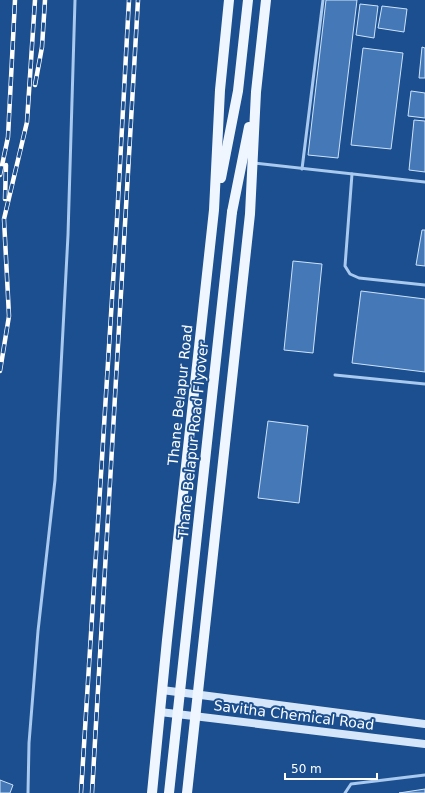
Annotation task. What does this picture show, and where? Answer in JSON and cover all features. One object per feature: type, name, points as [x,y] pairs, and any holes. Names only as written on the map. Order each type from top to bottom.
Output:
[{"type":"main road","name":"Thane Belapur Road","points":[[152,793],[214,210],[220,90],[229,0]]},
{"type":"main road","points":[[214,210],[238,91],[248,0]]},
{"type":"main road","points":[[187,793],[248,230],[256,92],[266,0]]},
{"type":"main road","name":"Thane Belapur Road Flyover","points":[[169,793],[232,212],[256,92]]},
{"type":"main road","name":"Savitha Chemical Road","points":[[162,690],[425,724]]},
{"type":"main road","name":"Savitha Chemical Road","points":[[160,712],[425,744]]},
{"type":"lane","points":[[28,793],[29,743],[38,631],[53,502],[55,472],[68,235],[75,0]]},
{"type":"lane","points":[[302,169],[324,0]]},
{"type":"lane","points":[[252,163],[425,182]]},
{"type":"lane","points":[[352,174],[345,266],[350,274],[359,278],[425,285]]},
{"type":"lane","points":[[334,375],[425,384]]},
{"type":"lane","points":[[345,793],[351,784],[425,775]]},
{"type":"building","points":[[326,0],[357,0],[338,158],[308,155]]},
{"type":"building","points":[[360,4],[378,6],[374,38],[356,35]]},
{"type":"building","points":[[382,6],[407,9],[404,32],[378,28]]},
{"type":"building","points":[[422,47],[425,48],[425,78],[419,78]]},
{"type":"building","points":[[363,48],[403,53],[391,149],[351,145]]},
{"type":"building","points":[[411,91],[425,93],[425,118],[408,116]]},
{"type":"building","points":[[414,120],[425,121],[425,172],[409,170]]},
{"type":"building","points":[[422,230],[425,230],[425,266],[416,265]]},
{"type":"building","points":[[293,261],[322,264],[313,353],[284,350]]},
{"type":"building","points":[[361,291],[425,299],[425,372],[352,363]]},
{"type":"building","points":[[268,421],[308,426],[299,503],[258,498]]},
{"type":"building","points":[[0,780],[13,785],[10,793],[0,793]]},
{"type":"building","points":[[425,789],[425,793],[399,793]]},
{"type":"railway","points":[[0,175],[8,137],[15,0]]},
{"type":"railway","points":[[0,371],[9,316],[4,219],[27,122],[35,0]]},
{"type":"railway","points":[[35,85],[42,47],[45,0]]},
{"type":"railway","points":[[81,793],[117,219],[129,0]]},
{"type":"railway","points":[[92,793],[138,0]]},
{"type":"railway","points":[[5,199],[6,165]]}]
